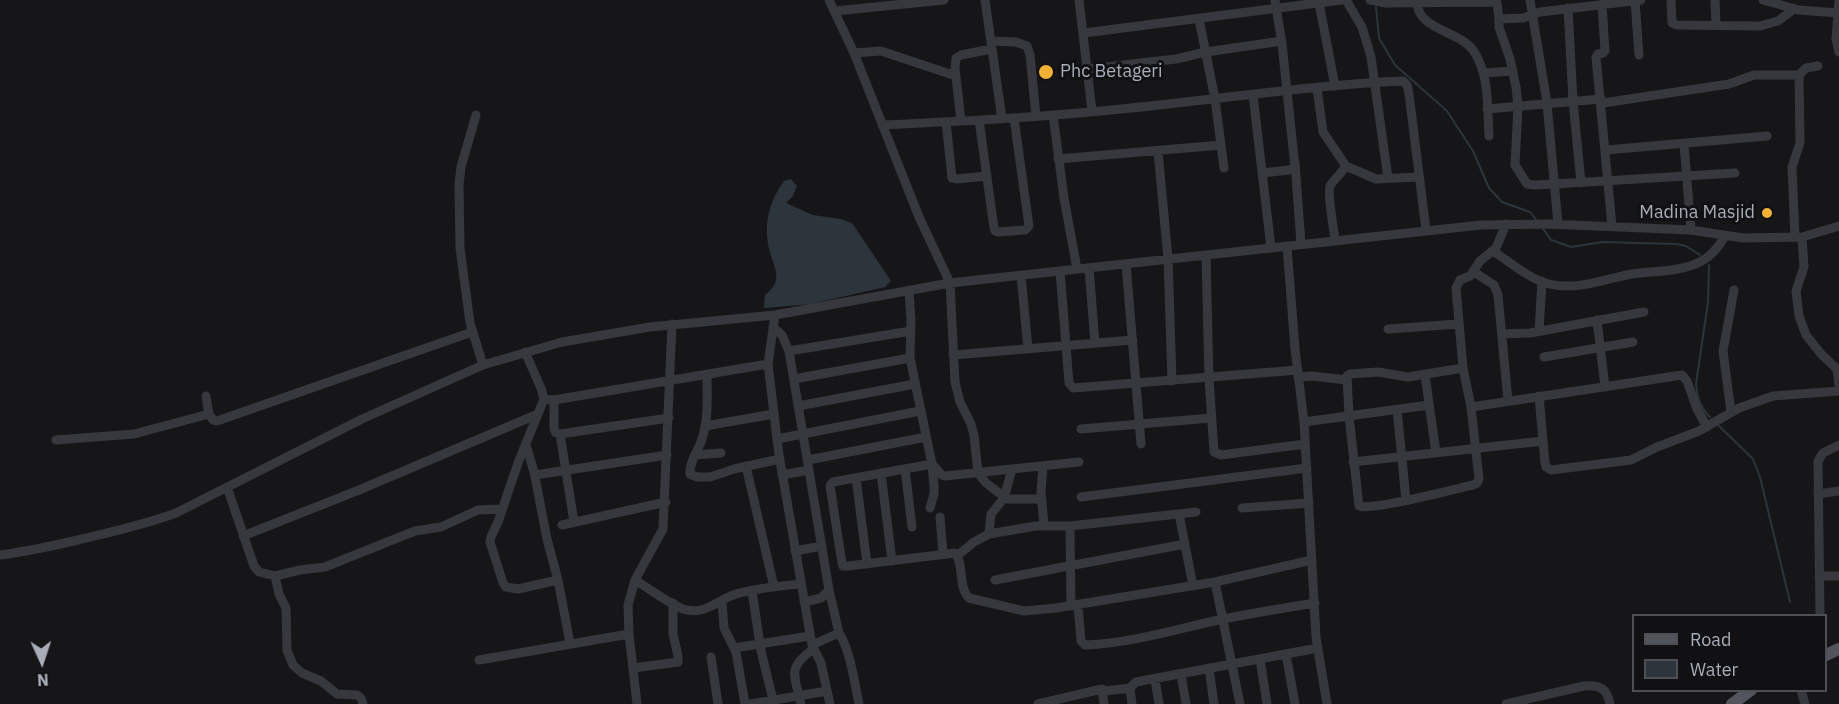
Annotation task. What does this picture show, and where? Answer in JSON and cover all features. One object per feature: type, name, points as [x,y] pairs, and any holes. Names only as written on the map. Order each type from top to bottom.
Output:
[{"type":"main road","points":[[1732,704],[1749,696]]},
{"type":"street","points":[[829,0],[854,53],[919,217],[950,283],[955,382],[960,402],[974,435],[978,472],[986,483],[1004,498],[1042,499]]},
{"type":"street","points":[[834,11],[944,0]]},
{"type":"street","points":[[985,0],[1002,118]]},
{"type":"street","points":[[1079,0],[1092,111]]},
{"type":"street","points":[[1084,33],[1199,19],[1276,5],[1341,0]]},
{"type":"street","points":[[1346,0],[1367,40],[1388,178]]},
{"type":"street","points":[[1370,0],[1386,3],[1500,1],[1499,27],[1513,71],[1518,106],[1515,159],[1517,170],[1527,183],[1535,185],[1608,182],[1735,173]]},
{"type":"street","points":[[1530,0],[1547,103],[1554,184],[1553,224]]},
{"type":"street","points":[[1499,19],[1523,18],[1557,5],[1568,8],[1586,3],[1602,4],[1638,0],[1639,55]]},
{"type":"street","points":[[1671,0],[1671,19],[1674,25],[1760,26],[1783,19],[1796,10],[1801,0]]},
{"type":"street","points":[[1715,0],[1716,25]]},
{"type":"street","points":[[1763,0],[1796,10],[1838,13]]},
{"type":"street","points":[[1839,1],[1836,39],[1839,52]]},
{"type":"street","points":[[1417,2],[1418,11],[1432,24],[1469,45],[1474,51],[1486,87],[1488,136]]},
{"type":"street","points":[[1319,3],[1335,86]]},
{"type":"street","points":[[1602,4],[1605,51],[1596,57],[1612,226]]},
{"type":"street","points":[[1276,5],[1282,41],[1302,244]]},
{"type":"street","points":[[1568,8],[1581,183]]},
{"type":"street","points":[[1199,19],[1215,99],[1224,168]]},
{"type":"street","points":[[1088,69],[1176,59],[1206,52],[1282,41]]},
{"type":"street","points":[[961,121],[956,58],[992,45],[1016,42],[1027,46],[1030,55],[1036,116]]},
{"type":"street","points":[[854,53],[881,51],[956,76]]},
{"type":"street","points":[[1601,99],[1603,103],[1717,86],[1754,75],[1799,75],[1806,68],[1818,66]]},
{"type":"street","points":[[1483,73],[1513,71]]},
{"type":"street","points":[[1799,75],[1800,143],[1792,167],[1798,237],[1804,267],[1796,291],[1799,316],[1806,335],[1837,369],[1839,385]]},
{"type":"street","points":[[882,125],[1053,115],[1402,81],[1407,85],[1426,230]]},
{"type":"street","points":[[1317,88],[1323,132],[1346,166],[1372,178],[1419,177]]},
{"type":"street","points":[[1252,94],[1271,248]]},
{"type":"street","points":[[1487,109],[1601,99]]},
{"type":"street","points":[[476,115],[467,143],[459,185],[460,248],[472,332],[483,365]]},
{"type":"street","points":[[1053,115],[1058,159],[1077,269]]},
{"type":"street","points":[[979,120],[995,231],[1028,229],[1014,118]]},
{"type":"street","points":[[946,122],[952,178],[987,176]]},
{"type":"street","points":[[1606,150],[1767,136]]},
{"type":"street","points":[[1684,144],[1691,230]]},
{"type":"street","points":[[1058,159],[1221,145]]},
{"type":"street","points":[[1158,151],[1168,259],[1172,381]]},
{"type":"street","points":[[1262,173],[1293,170],[1295,162]]},
{"type":"street","points":[[1335,240],[1329,191],[1332,183],[1346,166]]},
{"type":"street","points":[[1462,368],[1401,377],[1378,372],[1347,376],[1353,462],[1359,506],[1366,508],[1477,483],[1479,474],[1471,407],[1462,368],[1456,288],[1460,280],[1470,276],[1480,261],[1493,251],[1506,224]]},
{"type":"street","points":[[0,555],[133,528],[176,513],[362,419],[483,365],[562,342],[672,324],[775,315],[950,283],[1481,225],[1612,226],[1691,230],[1743,238],[1798,237],[1839,226]]},
{"type":"street","points":[[1493,251],[1542,281],[1557,285],[1584,285],[1631,274],[1688,266],[1708,258],[1725,236]]},
{"type":"street","points":[[1287,246],[1304,423],[1318,648],[1325,704]]},
{"type":"street","points":[[1206,255],[1211,418],[1213,448],[1216,454],[1305,444]]},
{"type":"street","points":[[1126,264],[1141,444]]},
{"type":"street","points":[[1089,268],[1095,343]]},
{"type":"street","points":[[1060,271],[1069,382],[1073,388],[1298,374],[1347,380]]},
{"type":"street","points":[[1474,272],[1490,282],[1497,290],[1508,401]]},
{"type":"street","points":[[1021,275],[1028,349]]},
{"type":"street","points":[[1539,331],[1542,281]]},
{"type":"street","points":[[909,290],[910,358],[926,437],[936,469],[934,494],[930,508]]},
{"type":"street","points":[[1731,412],[1723,351],[1734,290]]},
{"type":"street","points":[[1503,334],[1539,331],[1644,312]]},
{"type":"street","points":[[775,315],[767,358],[782,475],[812,643],[821,663],[830,704]]},
{"type":"street","points":[[1597,320],[1605,387]]},
{"type":"street","points":[[637,704],[628,605],[635,580],[663,529],[666,502],[672,324]]},
{"type":"street","points":[[1388,329],[1459,324]]},
{"type":"street","points":[[773,327],[783,335],[789,351],[829,590],[859,704]]},
{"type":"street","points":[[789,351],[911,331]]},
{"type":"street","points":[[206,396],[209,414],[213,421],[221,420],[472,332]]},
{"type":"street","points":[[953,355],[1133,340]]},
{"type":"street","points":[[1544,357],[1633,342]]},
{"type":"street","points":[[525,352],[549,400],[556,433],[669,418]]},
{"type":"street","points":[[794,379],[910,358]]},
{"type":"street","points":[[558,580],[518,589],[506,587],[490,542],[538,414],[549,400],[768,364]]},
{"type":"street","points":[[707,374],[705,426],[689,470],[693,476],[710,477],[780,459]]},
{"type":"street","points":[[1425,375],[1436,453]]},
{"type":"street","points":[[1471,407],[1682,375],[1687,381],[1697,409],[1707,426]]},
{"type":"street","points":[[798,406],[915,384]]},
{"type":"street","points":[[1539,396],[1546,468],[1551,470],[1631,460],[1689,435],[1738,408],[1773,396],[1839,391]]},
{"type":"street","points":[[1304,423],[1429,405]]},
{"type":"street","points":[[1397,409],[1406,500]]},
{"type":"street","points":[[777,439],[920,411]]},
{"type":"street","points":[[56,440],[134,434],[209,414]]},
{"type":"street","points":[[243,536],[359,490],[538,414]]},
{"type":"street","points":[[705,426],[774,414]]},
{"type":"street","points":[[1082,429],[1211,418]]},
{"type":"street","points":[[560,434],[574,522]]},
{"type":"street","points":[[808,460],[926,437]]},
{"type":"street","points":[[1353,462],[1543,441]]},
{"type":"street","points":[[526,445],[535,475],[570,643]]},
{"type":"street","points":[[1820,614],[1819,456],[1839,446]]},
{"type":"street","points":[[695,455],[721,453]]},
{"type":"street","points":[[535,475],[667,455]]},
{"type":"street","points":[[958,555],[951,553],[843,566],[830,486],[833,482],[905,469],[978,472],[1080,462]]},
{"type":"street","points":[[746,466],[774,587]]},
{"type":"street","points":[[1043,466],[1044,526]]},
{"type":"street","points":[[1081,497],[1307,468]]},
{"type":"street","points":[[905,469],[912,527]]},
{"type":"street","points":[[989,534],[991,514],[1004,498],[1012,469]]},
{"type":"street","points":[[782,475],[810,470]]},
{"type":"street","points":[[881,473],[895,561]]},
{"type":"street","points":[[856,478],[867,564]]},
{"type":"street","points":[[227,487],[254,566],[266,574],[275,576],[325,567],[415,531],[441,527],[478,510],[502,508]]},
{"type":"street","points":[[1818,494],[1839,491]]},
{"type":"street","points":[[562,525],[666,502]]},
{"type":"street","points":[[1242,508],[1309,503]]},
{"type":"street","points":[[958,555],[989,534],[1044,526],[1070,526],[1196,512]]},
{"type":"street","points":[[1179,514],[1193,586]]},
{"type":"street","points":[[940,517],[943,554]]},
{"type":"street","points":[[1070,526],[1074,606],[1081,641],[1085,645],[1110,644],[1147,638],[1222,620],[1315,603]]},
{"type":"street","points":[[995,580],[1185,544]]},
{"type":"street","points":[[795,551],[822,546]]},
{"type":"street","points":[[958,555],[963,590],[969,598],[1024,611],[1074,606],[1193,586],[1312,560]]},
{"type":"street","points":[[275,576],[279,594],[286,608],[287,650],[292,665],[302,673],[321,681],[337,694],[357,695],[363,704]]},
{"type":"street","points":[[1820,576],[1839,576]]},
{"type":"street","points":[[635,580],[682,609],[698,611],[711,608],[737,594],[801,584]]},
{"type":"street","points":[[1215,582],[1240,704]]},
{"type":"street","points":[[804,602],[822,598],[829,590]]},
{"type":"street","points":[[752,591],[760,643],[773,702]]},
{"type":"street","points":[[722,601],[726,634],[734,648],[745,704]]},
{"type":"street","points":[[633,668],[678,662],[673,634],[673,603]]},
{"type":"street","points":[[734,648],[760,643],[812,643],[839,633]]},
{"type":"street","points":[[479,660],[629,634]]},
{"type":"street","points":[[800,700],[795,680],[796,663],[812,643]]},
{"type":"street","points":[[1038,704],[1077,700],[1102,689],[1105,691],[1130,688],[1136,682],[1318,648]]},
{"type":"street","points":[[1286,654],[1295,704]]},
{"type":"street","points":[[711,657],[718,704]]},
{"type":"street","points":[[1260,658],[1268,704]]},
{"type":"street","points":[[1209,668],[1214,704]]},
{"type":"street","points":[[1181,674],[1186,704]]},
{"type":"street","points":[[1155,678],[1159,704]]},
{"type":"street","points":[[1506,704],[1584,686],[1595,686],[1607,692],[1610,704]]},
{"type":"street","points":[[1130,688],[1132,704]]},
{"type":"street","points":[[1102,689],[1104,704]]},
{"type":"street","points":[[752,704],[800,700],[827,691]]},
{"type":"water","points":[[791,179],[797,186],[793,196],[786,203],[813,215],[852,223],[891,281],[885,287],[811,304],[764,308],[765,295],[773,286],[776,277],[768,243],[768,215],[774,198],[784,181]]},
{"type":"waterway","points":[[1376,7],[1379,38],[1395,65],[1447,111],[1473,151],[1489,188],[1502,202],[1530,212],[1538,222]]},
{"type":"waterway","points":[[1542,227],[1551,240],[1571,247],[1603,242],[1676,244],[1686,246],[1700,255]]},
{"type":"waterway","points":[[1709,265],[1708,302],[1696,384],[1700,402],[1710,417]]},
{"type":"waterway","points":[[1719,426],[1753,459],[1760,477],[1790,602]]},
{"type":"place","name":"Phc Betageri","points":[[1046,72]]},
{"type":"place","name":"Madina Masjid","points":[[1767,213]]}]
